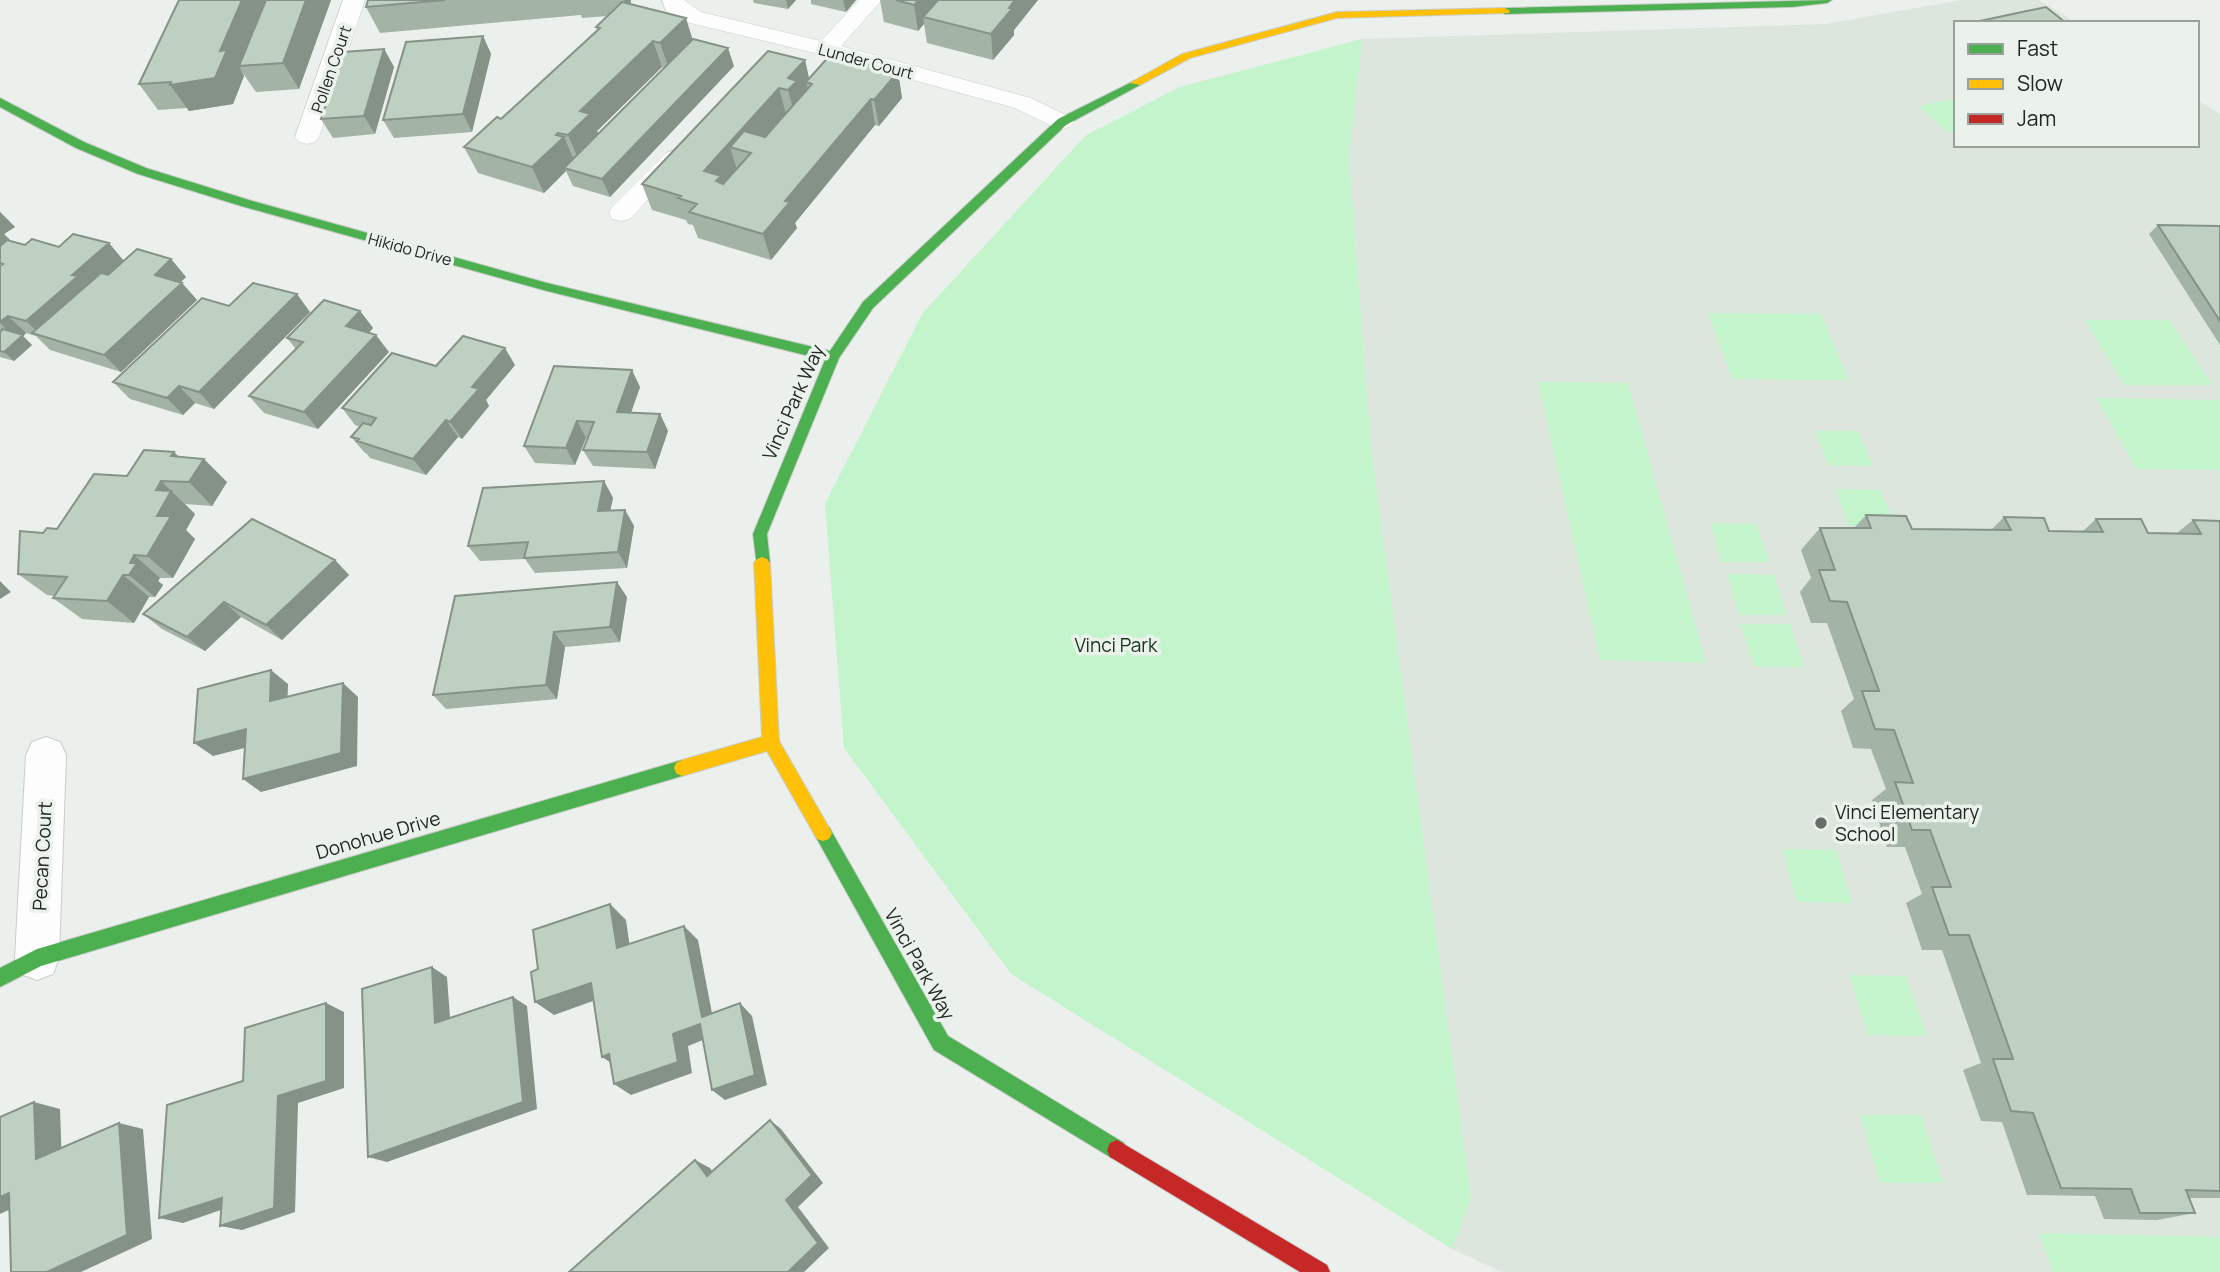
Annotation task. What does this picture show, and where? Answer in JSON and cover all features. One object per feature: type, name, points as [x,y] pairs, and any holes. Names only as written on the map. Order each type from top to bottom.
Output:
[{"type":"street","name":"Vinci Park Way","points":[[1320,1272],[941,1043],[771,742],[760,534],[833,357],[868,305],[1062,122],[1186,56],[1337,15],[1792,4],[1827,0]]},
{"type":"street","name":"Hikido Drive","points":[[0,102],[80,145],[117,161],[232,199],[547,287],[833,357]]},
{"type":"street","name":"Donohue Drive","points":[[0,978],[37,958],[771,742]]},
{"type":"street","name":"Pecan Court","points":[[37,958],[46,755]]},
{"type":"lane","name":"Pollen Court","points":[[307,137],[354,0]]},
{"type":"lane","name":"Lunder Court","points":[[673,0],[674,6],[694,17],[1023,103],[1062,122]]},
{"type":"lane","points":[[826,50],[871,0]]},
{"type":"lane","points":[[767,60],[786,40]]},
{"type":"lane","points":[[621,213],[685,146]]},
{"type":"shaded area","name":"Vinci Elementary School","points":[[1961,0],[2039,0],[2073,21],[1954,21],[1954,147],[2199,147],[2199,101],[2220,114],[2220,1272],[1502,1272],[1452,1249],[1471,1198],[1371,448],[1349,158],[1362,39],[1826,24]]},
{"type":"green space","name":"Vinci Park","points":[[1362,39],[1349,158],[1371,448],[1471,1198],[1452,1249],[1011,974],[844,748],[825,504],[922,314],[1086,135],[1180,87]]},
{"type":"green space","points":[[1954,98],[1954,132],[1948,133],[1919,106]]},
{"type":"green space","points":[[1708,313],[1821,314],[1849,380],[1732,379]]},
{"type":"green space","points":[[2085,320],[2169,320],[2212,385],[2124,385]]},
{"type":"green space","points":[[1538,382],[1628,383],[1706,663],[1600,660]]},
{"type":"green space","points":[[2097,398],[2220,400],[2220,470],[2136,469]]},
{"type":"green space","points":[[1815,431],[1858,431],[1873,466],[1828,465]]},
{"type":"green space","points":[[1835,489],[1880,490],[1896,526],[1849,526]]},
{"type":"green space","points":[[1710,523],[1756,524],[1770,562],[1722,562]]},
{"type":"green space","points":[[1727,574],[1774,575],[1787,615],[1739,615]]},
{"type":"green space","points":[[1740,624],[1790,624],[1804,667],[1755,667]]},
{"type":"green space","points":[[1782,849],[1836,850],[1852,903],[1797,902]]},
{"type":"green space","points":[[1849,975],[1906,976],[1927,1036],[1868,1035]]},
{"type":"green space","points":[[1860,1115],[1921,1115],[1943,1183],[1880,1183]]},
{"type":"green space","points":[[2039,1233],[2220,1237],[2220,1272],[2053,1272]]},
{"type":"building","points":[[179,0],[242,0],[220,51],[227,50],[215,78],[170,85],[171,82],[139,84]]},
{"type":"building","points":[[266,0],[306,0],[283,63],[239,66]]},
{"type":"building","points":[[368,0],[445,0],[366,7]]},
{"type":"building","points":[[896,0],[919,0],[914,5]]},
{"type":"building","points":[[938,0],[1015,0],[1009,8],[1012,9],[991,34],[923,17]]},
{"type":"building","points":[[622,2],[686,18],[660,43],[653,41],[580,111],[590,114],[568,135],[558,133],[556,135],[564,137],[532,167],[464,147],[497,117],[501,119],[600,28],[596,27]]},
{"type":"building","points":[[2046,7],[2064,21],[1980,21]]},
{"type":"building","points":[[483,36],[463,114],[383,120],[406,42]]},
{"type":"building","points":[[693,39],[728,48],[602,179],[564,168]]},
{"type":"building","points":[[384,49],[364,116],[321,119],[343,52]]},
{"type":"building","points":[[768,51],[805,60],[788,78],[797,81],[788,90],[779,88],[704,171],[721,176],[716,181],[723,184],[751,153],[730,147],[744,131],[765,137],[812,84],[806,82],[830,55],[898,72],[874,100],[871,99],[785,201],[790,202],[763,234],[689,212],[697,204],[642,184]]},
{"type":"building","points":[[2158,225],[2220,226],[2220,321]]},
{"type":"building","points":[[73,234],[109,243],[72,275],[78,276],[26,321],[8,316],[0,322],[0,266],[3,264],[0,263],[0,246],[7,240],[25,245],[32,239],[59,247]]},
{"type":"building","points":[[137,249],[171,259],[155,275],[182,283],[104,355],[32,333],[101,273],[108,275]]},
{"type":"building","points":[[253,283],[297,294],[199,392],[179,386],[167,398],[113,382],[202,298],[229,306]]},
{"type":"building","points":[[324,300],[360,311],[346,326],[376,335],[304,412],[249,396],[303,342],[287,338]]},
{"type":"building","points":[[3,329],[23,335],[4,352],[0,351],[0,332]]},
{"type":"building","points":[[463,336],[505,348],[472,387],[479,389],[450,422],[446,420],[413,459],[351,437],[363,423],[371,425],[376,418],[342,408],[392,353],[436,366]]},
{"type":"building","points":[[554,366],[632,370],[617,412],[660,414],[647,452],[583,450],[594,422],[577,421],[566,448],[524,446]]},
{"type":"building","points":[[144,450],[174,452],[171,456],[204,459],[189,482],[161,481],[156,490],[171,491],[157,516],[171,516],[147,556],[134,555],[130,563],[137,563],[129,575],[123,575],[107,601],[53,598],[67,577],[18,574],[20,531],[43,533],[47,528],[57,529],[94,474],[127,476]]},
{"type":"building","points":[[604,481],[598,511],[625,510],[618,552],[524,558],[528,542],[468,546],[483,488]]},
{"type":"building","points":[[1866,515],[1906,516],[1912,529],[2011,530],[2004,517],[2044,518],[2049,531],[2103,532],[2096,519],[2141,519],[2148,533],[2201,534],[2193,520],[2220,521],[2220,1191],[2186,1190],[2195,1213],[2140,1213],[2131,1189],[2061,1188],[2033,1113],[2011,1111],[1993,1059],[2013,1059],[1969,935],[1949,935],[1932,887],[1951,887],[1930,830],[1912,830],[1895,782],[1913,783],[1894,730],[1875,729],[1862,691],[1879,691],[1847,602],[1830,601],[1819,570],[1835,570],[1820,528],[1871,528]]},
{"type":"building","points":[[252,519],[335,560],[266,625],[224,602],[187,637],[143,614]]},
{"type":"building","points":[[617,582],[610,627],[554,632],[546,685],[433,695],[455,596]]},
{"type":"building","points":[[271,670],[270,701],[343,683],[341,753],[243,779],[246,729],[194,743],[198,689]]},
{"type":"building","points":[[610,904],[617,948],[684,926],[702,1017],[740,1003],[755,1075],[712,1090],[700,1024],[673,1034],[678,1062],[614,1084],[609,1054],[602,1057],[591,983],[535,1002],[531,972],[538,969],[533,930]]},
{"type":"building","points":[[432,967],[435,1023],[513,997],[523,1102],[368,1157],[362,989]]},
{"type":"building","points":[[326,1003],[326,1081],[278,1096],[274,1208],[220,1226],[222,1198],[159,1218],[167,1105],[243,1081],[245,1028]]},
{"type":"building","points":[[34,1102],[36,1159],[119,1123],[127,1235],[47,1272],[11,1272],[9,1193],[0,1197],[0,1117]]},
{"type":"building","points":[[770,1120],[812,1175],[786,1200],[818,1243],[788,1272],[569,1272],[695,1160],[707,1176]]},
{"type":"traffic: fast","points":[[1505,11],[1792,4],[1827,0]]},
{"type":"traffic: fast","points":[[762,563],[760,534],[833,357],[868,305],[1062,122],[1136,83]]},
{"type":"traffic: fast","points":[[0,102],[80,145],[142,171],[245,203],[547,287],[833,357]]},
{"type":"traffic: fast","points":[[0,978],[37,958],[682,768]]},
{"type":"traffic: fast","points":[[823,833],[941,1043],[1117,1150]]},
{"type":"traffic: slow","points":[[1136,83],[1186,56],[1337,15],[1505,11]]},
{"type":"traffic: slow","points":[[762,563],[771,742],[823,833]]},
{"type":"traffic: slow","points":[[682,768],[771,742]]},
{"type":"traffic: jam","points":[[1117,1150],[1320,1272]]},
{"type":"place","name":"Vinci Elementary School","points":[[1821,823]]}]
